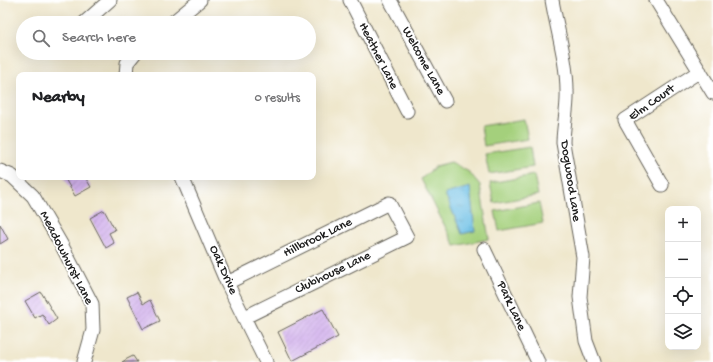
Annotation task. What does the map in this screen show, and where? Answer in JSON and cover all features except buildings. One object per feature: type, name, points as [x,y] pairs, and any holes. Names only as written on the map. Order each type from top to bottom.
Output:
[{"type":"street","points":[[92,16],[110,0]]},
{"type":"street","points":[[181,16],[200,0]]},
{"type":"street","name":"Heather Lane","points":[[350,0],[406,111]]},
{"type":"street","name":"Welcome Lane","points":[[390,0],[445,101]]},
{"type":"street","name":"Dogwood Lane","points":[[552,0],[566,72],[567,92],[563,126],[563,144],[583,257],[580,298],[586,341],[594,362]]},
{"type":"street","points":[[656,0],[713,93]]},
{"type":"street","points":[[126,72],[127,63],[129,60]]},
{"type":"street","name":"Elm Court","points":[[662,185],[624,120],[700,71]]},
{"type":"street","name":"Meadowhurst Lane","points":[[0,171],[12,176],[16,180]]},
{"type":"street","name":"Meadowhurst Lane","points":[[16,180],[33,196],[61,244],[92,304],[94,330],[84,362]]},
{"type":"street","name":"Oak Drive","points":[[183,180],[227,283],[266,362]]},
{"type":"street","name":"Hillbrook Lane","points":[[227,283],[389,203],[399,222]]},
{"type":"street","name":"Clubhouse Lane","points":[[245,317],[407,236],[399,222]]},
{"type":"street","name":"Park Lane","points":[[484,249],[538,362]]},
{"type":"green space","points":[[524,119],[528,139],[484,146],[481,126]]},
{"type":"green space","points":[[530,147],[533,167],[489,174],[485,154]]},
{"type":"green space","points":[[451,162],[469,172],[480,185],[489,239],[455,246],[421,179],[436,166]]},
{"type":"green space","points":[[534,175],[538,195],[494,203],[490,183]]},
{"type":"green space","points":[[539,203],[543,223],[499,231],[495,211]]},
{"type":"water","points":[[470,187],[475,231],[462,234],[445,194]]}]
